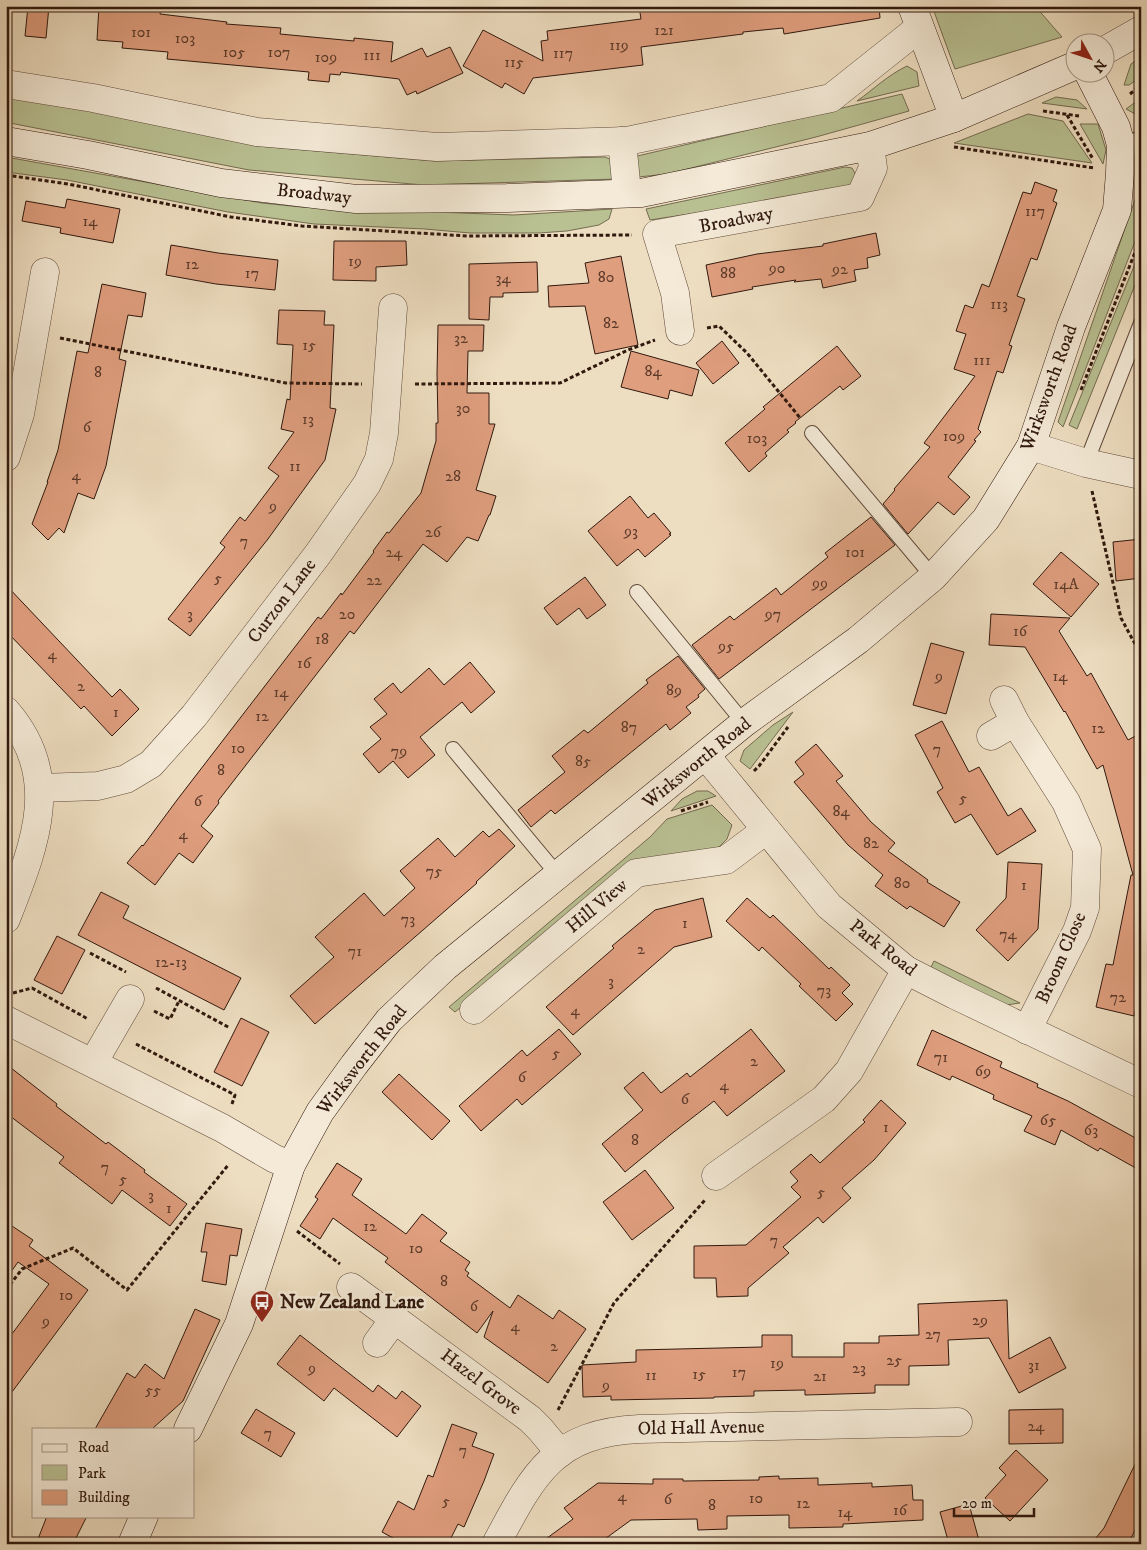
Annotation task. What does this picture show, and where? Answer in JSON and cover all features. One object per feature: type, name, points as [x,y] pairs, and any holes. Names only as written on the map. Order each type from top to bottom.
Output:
[{"type":"street","points":[[6,84],[93,98],[266,132],[437,147],[622,141],[831,98],[916,17],[947,120]]},
{"type":"street","points":[[1114,45],[1141,30]]},
{"type":"street","name":"Broadway","points":[[6,141],[88,155],[221,183],[356,199],[507,198],[627,192],[641,193],[870,146],[947,120],[1064,70]]},
{"type":"street","name":"Wirksworth Road","points":[[188,1428],[239,1324],[291,1165],[320,1112],[389,1020],[445,967],[706,756],[744,723],[858,640],[933,577],[986,519],[1030,446],[1071,326],[1117,210],[1120,173],[1131,141],[1116,127],[1093,82]]},
{"type":"street","points":[[622,141],[627,192]]},
{"type":"street","name":"Broadway","points":[[680,331],[675,293],[657,234],[860,197],[873,168],[870,146]]},
{"type":"street","points":[[6,457],[20,414],[45,272]]},
{"type":"street","name":"Curzon Lane","points":[[40,788],[98,786],[126,779],[152,764],[194,716],[318,554],[366,484],[379,459],[384,433],[386,384],[393,308]]},
{"type":"street","points":[[1030,446],[1086,462],[1141,474]]},
{"type":"street","points":[[6,711],[15,721],[27,742],[36,765],[40,788],[39,811],[32,843],[19,886],[6,919]]},
{"type":"street","name":"Broom Close","points":[[991,736],[1009,711],[1066,802],[1087,849],[1085,908],[1077,931],[1027,1030]]},
{"type":"street","name":"Park Road","points":[[706,756],[829,906],[906,970],[955,996],[1141,1084]]},
{"type":"street","name":"Hill View","points":[[474,1010],[636,873],[726,860],[766,830]]},
{"type":"street","points":[[716,1176],[824,1099],[849,1071],[906,970]]},
{"type":"street","points":[[93,1063],[142,993]]},
{"type":"street","points":[[6,1020],[291,1165]]},
{"type":"street","name":"Hazel Grove","points":[[351,1287],[530,1419],[540,1428],[560,1453]]},
{"type":"street","points":[[377,1343],[395,1318]]},
{"type":"street","name":"Old Hall Avenue","points":[[496,1544],[532,1481],[553,1458],[581,1440],[619,1430],[958,1422]]},
{"type":"street","points":[[132,1544],[143,1518]]},
{"type":"lane","points":[[1086,462],[1141,323]]},
{"type":"lane","points":[[812,432],[933,577]]},
{"type":"lane","points":[[637,592],[744,723]]},
{"type":"lane","points":[[453,749],[558,875]]},
{"type":"path","points":[[947,120],[949,146],[1099,169],[1066,114]]},
{"type":"path","points":[[1081,390],[1141,237]]},
{"type":"path","points":[[35,333],[286,383],[560,383],[628,350],[680,331],[719,326],[747,354],[812,432]]},
{"type":"path","points":[[1086,462],[1121,618],[1141,655]]},
{"type":"path","points":[[90,953],[127,973]]},
{"type":"path","points":[[142,993],[230,1028]]},
{"type":"path","points":[[6,1290],[22,1269],[73,1248],[127,1290],[247,1142]]},
{"type":"path","points":[[540,1428],[556,1414],[614,1303],[706,1199],[716,1176]]},
{"type":"path","points":[[274,1214],[350,1272],[351,1287]]},
{"type":"green space","points":[[932,6],[1035,6],[1062,37],[955,69]]},
{"type":"green space","points":[[1141,57],[1141,77],[1129,85],[1124,85],[1131,64]]},
{"type":"green space","points":[[907,66],[917,72],[919,86],[857,101],[887,78]]},
{"type":"green space","points":[[902,94],[909,111],[816,137],[667,174],[638,177],[633,157]]},
{"type":"green space","points":[[9,96],[58,103],[258,146],[434,161],[605,157],[616,162],[616,179],[424,185],[249,170],[10,123],[6,119],[6,99]]},
{"type":"green space","points":[[1056,97],[1077,100],[1087,109],[1042,103]]},
{"type":"green space","points":[[1141,98],[1141,117],[1126,109]]},
{"type":"green space","points":[[1028,114],[1063,121],[1092,163],[954,143]]},
{"type":"green space","points":[[1080,124],[1098,124],[1106,150],[1103,164]]},
{"type":"green space","points":[[6,157],[262,203],[301,207],[514,215],[612,209],[609,219],[599,225],[567,231],[539,233],[470,233],[314,224],[228,212],[67,180],[6,172]]},
{"type":"green space","points":[[845,167],[852,168],[857,177],[853,185],[793,198],[650,220],[646,209]]},
{"type":"green space","points":[[1139,188],[1141,189],[1141,226],[1063,427],[1058,422]]},
{"type":"green space","points":[[1141,249],[1141,270],[1077,429],[1069,425]]},
{"type":"green space","points":[[793,712],[750,769],[740,761],[744,750],[773,725]]},
{"type":"green space","points":[[697,791],[708,791],[716,796],[671,811],[682,799]]},
{"type":"green space","points":[[712,805],[732,825],[727,839],[718,848],[640,859],[455,1012],[449,1007],[650,837],[667,819]]},
{"type":"green space","points":[[934,961],[1020,1003],[1006,1005],[930,969]]},
{"type":"building","points":[[28,6],[49,6],[46,38],[25,36]]},
{"type":"building","points":[[99,6],[161,6],[160,14],[227,22],[226,24],[281,28],[280,34],[354,41],[354,38],[393,42],[391,62],[422,48],[427,57],[450,47],[463,73],[417,94],[416,91],[407,95],[399,79],[341,72],[340,75],[330,74],[329,82],[308,80],[309,72],[167,59],[168,52],[122,48],[123,42],[97,40]]},
{"type":"building","points":[[639,6],[879,6],[880,18],[784,34],[783,28],[641,47],[643,65],[533,78],[524,94],[505,83],[502,88],[463,66],[483,30],[543,61],[541,41],[548,40],[547,31],[641,19]]},
{"type":"building","points":[[1035,182],[1057,190],[1053,201],[1057,203],[1037,260],[1031,258],[1017,296],[1025,299],[1009,345],[1012,346],[1003,373],[997,371],[978,429],[981,432],[948,477],[970,497],[954,515],[938,502],[908,534],[883,504],[930,447],[924,443],[975,376],[954,369],[966,334],[956,331],[965,305],[973,308],[982,284],[989,287],[1023,192],[1031,194]]},
{"type":"building","points":[[67,199],[120,209],[113,243],[60,233],[61,228],[22,221],[26,201],[65,208]]},
{"type":"building","points":[[876,233],[880,255],[867,258],[868,268],[854,270],[856,281],[823,288],[821,279],[794,282],[796,280],[752,287],[753,289],[712,297],[706,265],[757,254],[823,246],[823,244]]},
{"type":"building","points":[[334,241],[406,241],[407,265],[376,267],[376,281],[333,280]]},
{"type":"building","points":[[171,245],[278,260],[275,290],[216,284],[166,275]]},
{"type":"building","points":[[621,256],[638,345],[595,354],[585,306],[549,307],[548,286],[589,283],[585,263]]},
{"type":"building","points":[[537,262],[538,292],[503,293],[503,297],[490,297],[489,320],[469,319],[469,264]]},
{"type":"building","points":[[102,284],[146,293],[142,317],[128,315],[119,359],[126,361],[106,466],[94,499],[78,493],[64,533],[59,528],[48,540],[32,524],[58,450],[77,351],[88,353]]},
{"type":"building","points":[[279,310],[325,311],[324,325],[334,325],[330,408],[336,409],[325,460],[268,539],[190,636],[168,619],[225,547],[220,543],[240,517],[245,521],[279,476],[268,468],[294,432],[281,429],[287,399],[290,400],[293,345],[277,344]]},
{"type":"building","points":[[438,325],[484,325],[483,351],[468,351],[467,393],[489,393],[489,424],[495,424],[476,490],[496,496],[478,541],[467,537],[447,562],[423,544],[354,634],[350,631],[218,801],[219,803],[201,826],[213,836],[193,863],[179,853],[155,885],[127,863],[143,846],[318,617],[321,619],[341,593],[342,595],[387,532],[389,533],[421,493],[436,441],[436,423],[438,423]]},
{"type":"building","points":[[722,341],[739,363],[713,384],[696,363]]},
{"type":"building","points":[[837,346],[861,376],[843,390],[840,386],[795,422],[787,430],[789,432],[765,453],[767,456],[749,472],[725,443],[765,409],[763,407]]},
{"type":"building","points":[[631,351],[699,370],[692,396],[670,390],[668,399],[621,387]]},
{"type":"building","points":[[630,496],[648,518],[654,513],[671,535],[645,557],[638,549],[617,566],[588,531]]},
{"type":"building","points":[[871,517],[895,545],[719,679],[692,645],[730,616],[734,620],[776,588],[781,595],[828,557],[825,553]]},
{"type":"building","points":[[1141,539],[1141,578],[1116,581],[1113,542]]},
{"type":"building","points":[[1061,552],[1099,584],[1071,617],[1033,584]]},
{"type":"building","points":[[585,577],[606,605],[587,619],[579,608],[557,625],[544,608]]},
{"type":"building","points":[[6,585],[112,697],[120,689],[139,709],[112,736],[84,706],[81,709],[6,631]]},
{"type":"building","points":[[991,614],[1070,618],[1059,631],[1087,676],[1091,673],[1128,740],[1141,733],[1141,988],[1134,1016],[1096,1007],[1106,964],[1113,965],[1131,875],[1133,875],[1103,765],[1097,769],[1065,711],[1025,647],[989,645]]},
{"type":"building","points":[[931,643],[964,652],[946,714],[913,705]]},
{"type":"building","points":[[678,656],[705,689],[698,695],[699,697],[686,707],[691,713],[670,730],[666,724],[555,814],[551,810],[531,827],[518,810],[565,772],[552,756],[584,730],[588,733],[648,683],[646,680]]},
{"type":"building","points":[[470,662],[495,692],[471,713],[462,702],[420,737],[435,755],[408,778],[393,761],[379,773],[363,754],[381,739],[370,727],[387,714],[374,699],[393,683],[401,693],[429,668],[444,685]]},
{"type":"building","points":[[942,721],[969,772],[979,767],[1008,816],[1021,808],[1036,831],[997,855],[971,814],[955,823],[937,792],[943,788],[915,735]]},
{"type":"building","points":[[816,744],[843,776],[836,781],[871,822],[895,843],[888,851],[928,880],[927,882],[960,902],[944,927],[910,906],[907,909],[875,886],[883,875],[848,845],[794,782],[804,774],[795,762]]},
{"type":"building","points":[[499,829],[515,846],[477,883],[315,1024],[290,996],[334,957],[315,937],[364,893],[384,916],[415,888],[400,871],[438,838],[455,857],[483,831],[489,837]]},
{"type":"building","points":[[1008,862],[1042,864],[1038,929],[1008,961],[976,930],[1006,898]]},
{"type":"building","points":[[101,892],[129,906],[123,918],[241,978],[224,1010],[78,935]]},
{"type":"building","points":[[703,898],[712,937],[674,947],[573,1035],[546,1007],[614,948],[612,946],[655,910]]},
{"type":"building","points":[[747,898],[770,918],[773,915],[829,969],[831,967],[850,985],[842,993],[853,1004],[836,1021],[762,947],[759,951],[726,921]]},
{"type":"building","points":[[57,936],[85,950],[62,994],[34,980]]},
{"type":"building","points":[[241,1018],[269,1032],[242,1086],[214,1072]]},
{"type":"building","points":[[559,1029],[581,1054],[522,1105],[517,1099],[481,1131],[459,1106],[522,1050],[527,1056]]},
{"type":"building","points":[[751,1029],[785,1071],[727,1116],[714,1101],[625,1172],[602,1144],[643,1110],[624,1088],[643,1072],[661,1093],[687,1073],[690,1077]]},
{"type":"building","points":[[932,1030],[1002,1062],[1000,1067],[1038,1084],[1037,1087],[1068,1101],[1141,1141],[1141,1171],[1100,1148],[1098,1151],[1061,1130],[1055,1145],[1024,1131],[1032,1116],[993,1099],[994,1095],[952,1076],[950,1080],[917,1065]]},
{"type":"building","points":[[6,1064],[57,1104],[56,1106],[106,1144],[108,1142],[187,1204],[170,1226],[122,1190],[112,1204],[59,1163],[64,1157],[6,1113]]},
{"type":"building","points":[[399,1074],[450,1121],[432,1140],[382,1092]]},
{"type":"building","points":[[881,1100],[906,1123],[874,1160],[842,1188],[851,1198],[823,1223],[818,1217],[783,1247],[789,1253],[748,1288],[748,1296],[717,1297],[716,1278],[694,1278],[694,1246],[746,1245],[801,1197],[791,1187],[798,1181],[790,1172],[811,1154],[820,1163],[865,1122],[863,1120]]},
{"type":"building","points":[[337,1163],[362,1179],[352,1195],[406,1234],[422,1214],[447,1233],[440,1241],[470,1262],[465,1270],[469,1273],[467,1276],[510,1308],[518,1295],[553,1319],[559,1310],[586,1329],[548,1383],[484,1337],[493,1311],[477,1333],[385,1262],[388,1258],[333,1218],[320,1239],[300,1226],[318,1199],[315,1197]]},
{"type":"building","points":[[645,1170],[674,1208],[632,1240],[603,1202]]},
{"type":"building","points":[[6,1222],[33,1240],[29,1246],[88,1290],[6,1400],[6,1342],[49,1284],[18,1262],[6,1279]]},
{"type":"building","points":[[206,1223],[242,1229],[237,1256],[230,1255],[226,1285],[202,1281],[207,1252],[201,1252]]},
{"type":"building","points":[[1007,1300],[1009,1359],[1050,1337],[1066,1368],[1019,1393],[989,1338],[948,1340],[949,1365],[909,1366],[909,1385],[875,1385],[875,1393],[805,1395],[805,1390],[754,1391],[754,1396],[714,1398],[611,1400],[611,1396],[583,1397],[582,1365],[636,1362],[636,1350],[762,1347],[762,1335],[792,1335],[792,1357],[844,1357],[844,1343],[879,1343],[879,1336],[919,1335],[918,1304]]},
{"type":"building","points":[[195,1309],[220,1320],[183,1401],[153,1428],[96,1428],[127,1373],[135,1378],[145,1364],[164,1379]]},
{"type":"building","points":[[300,1335],[373,1392],[378,1385],[396,1399],[402,1391],[421,1406],[397,1437],[334,1388],[324,1401],[277,1364]]},
{"type":"building","points":[[256,1409],[295,1433],[281,1457],[241,1433]]},
{"type":"building","points":[[1063,1409],[1063,1443],[1009,1444],[1009,1410]]},
{"type":"building","points":[[452,1424],[477,1433],[472,1446],[494,1454],[484,1481],[464,1527],[458,1524],[448,1544],[404,1544],[382,1532],[398,1501],[414,1510],[428,1475],[433,1477]]},
{"type":"building","points":[[1016,1450],[1048,1480],[1010,1521],[985,1498],[1006,1475],[999,1468]]},
{"type":"building","points":[[1141,1452],[1141,1518],[1128,1544],[1091,1544],[1104,1528]]},
{"type":"building","points":[[779,1476],[779,1479],[818,1478],[818,1485],[872,1483],[872,1487],[912,1485],[913,1500],[923,1500],[923,1520],[843,1524],[843,1527],[789,1528],[789,1515],[727,1516],[727,1529],[698,1530],[697,1519],[631,1520],[598,1544],[539,1544],[573,1519],[564,1508],[598,1483],[653,1484],[653,1479],[683,1479],[683,1481],[759,1480],[759,1477]]},
{"type":"building","points":[[969,1504],[980,1544],[949,1544],[940,1512]]},
{"type":"building","points":[[46,1518],[86,1518],[73,1544],[36,1544]]},
{"type":"place","name":"New Zealand Lane","points":[[262,1323]]}]
